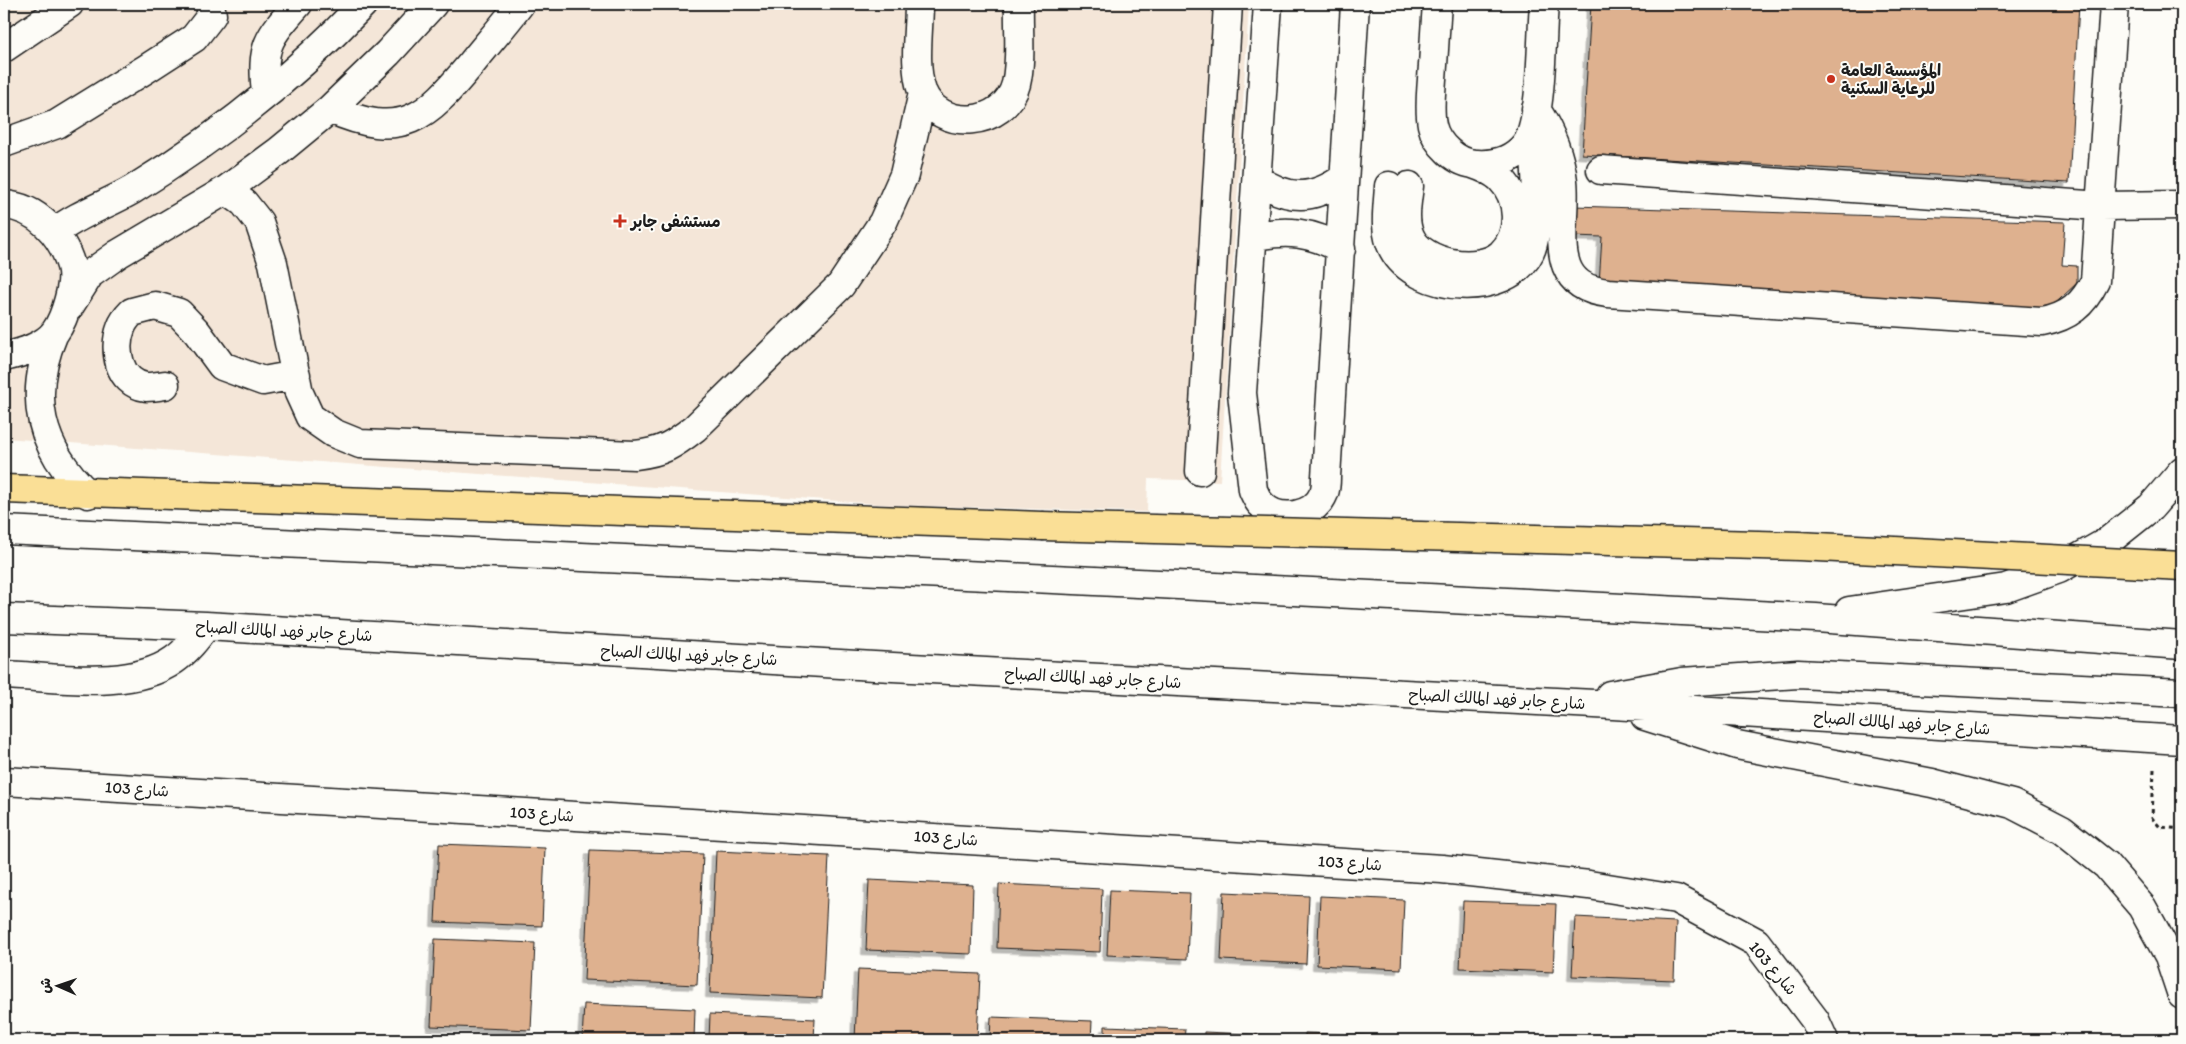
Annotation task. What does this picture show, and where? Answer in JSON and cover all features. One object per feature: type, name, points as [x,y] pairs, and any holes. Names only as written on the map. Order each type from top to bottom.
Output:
[{"type":"highway","points":[[4,489],[88,494],[1042,526],[1789,546],[2182,566]]},
{"type":"street","points":[[4,48],[69,4]]},
{"type":"street","points":[[4,143],[56,124],[194,38],[212,15],[210,4]]},
{"type":"street","points":[[266,93],[263,65],[264,53],[279,23],[298,4]]},
{"type":"street","points":[[55,232],[71,219],[132,190],[222,128],[310,56],[363,4]]},
{"type":"street","points":[[88,494],[58,461],[48,441],[42,420],[39,398],[40,376],[45,354],[54,333],[90,274],[118,254],[226,190],[279,151],[330,109],[388,53],[432,4]]},
{"type":"street","points":[[330,109],[356,120],[376,124],[396,123],[415,118],[432,107],[447,93],[520,4]]},
{"type":"street","points":[[919,4],[918,78],[923,93],[933,106],[947,116],[963,120],[980,119],[996,112],[1008,100],[1016,85],[1019,4]]},
{"type":"street","points":[[1200,471],[1228,4]]},
{"type":"street","points":[[1268,4],[1242,392],[1253,490],[1260,503],[1272,512],[1287,516],[1302,514],[1315,505],[1324,493],[1341,249],[1355,4]]},
{"type":"street","points":[[1437,4],[1430,106],[1432,126],[1441,144],[1455,157],[1486,169],[1499,177],[1514,202],[1516,216],[1509,244],[1500,255],[1488,262],[1474,264],[1442,261],[1422,252],[1415,245],[1407,225],[1399,186],[1387,227],[1389,240],[1394,251],[1406,266],[1432,280],[1475,284],[1496,281],[1519,267],[1533,244],[1535,203],[1534,118],[1544,4]]},
{"type":"street","points":[[1534,118],[1549,129],[1556,147],[1561,164],[1564,200],[1562,245],[1567,269],[1584,288],[1595,292],[2042,322],[2059,318],[2075,310],[2088,297],[2095,281],[2114,4]]},
{"type":"street","points":[[226,190],[244,202],[259,222],[274,263],[299,393],[310,417],[333,434],[360,444],[635,455],[655,453],[671,447],[695,428],[841,285],[883,222],[904,174],[923,93]]},
{"type":"street","points":[[1473,164],[1492,165],[1510,158],[1525,145],[1534,118]]},
{"type":"street","points":[[1601,170],[2101,206],[2182,205]]},
{"type":"street","points":[[1257,180],[1285,194],[1301,196],[1316,194],[1344,178]]},
{"type":"street","points":[[6,198],[35,215],[55,232],[72,267],[69,307]]},
{"type":"street","points":[[1253,237],[1276,232],[1298,232],[1328,241],[1341,249]]},
{"type":"street","points":[[165,385],[144,387],[126,378],[119,364],[117,343],[121,326],[132,312],[155,306],[179,313],[197,332],[222,366],[263,381],[296,375]]},
{"type":"street","points":[[4,357],[28,351],[54,333]]},
{"type":"street","points":[[1816,618],[1896,602],[2006,588],[2059,569],[2108,542],[2151,507],[2182,471]]},
{"type":"street","points":[[4,530],[1150,584],[1816,618],[2182,645]]},
{"type":"street","name":"شارع جابر فهد المالك الصباح","points":[[4,618],[206,626],[874,666],[1613,705],[2182,740]]},
{"type":"street","points":[[4,675],[111,680],[134,678],[154,671],[174,660],[192,645],[206,626]]},
{"type":"street","points":[[1570,704],[1682,682],[1798,674],[2182,693]]},
{"type":"street","points":[[1613,705],[1675,727],[1738,745],[1932,783],[2012,804],[2062,830],[2106,865],[2142,907],[2169,956],[2182,995]]},
{"type":"street","name":"شارع 103","points":[[4,780],[1442,869],[1589,885],[1676,899],[1756,942],[1815,1020],[1824,1040]]},
{"type":"shaded area","name":"مستشفى جابر","points":[[4,4],[1249,4],[1220,481],[1148,479],[1147,512],[891,505],[4,438]]},
{"type":"building","name":"المؤسسة العامة للرعاية السكنية","points":[[1591,4],[2079,4],[2069,183],[1582,154]]},
{"type":"building","points":[[1574,206],[2065,222],[2062,265],[2077,266],[2077,283],[2045,313],[1599,284],[1602,237],[1573,236]]},
{"type":"building","points":[[439,844],[545,848],[542,926],[435,922]]},
{"type":"building","points":[[590,850],[703,854],[697,985],[584,980]]},
{"type":"building","points":[[716,851],[829,856],[822,998],[710,993]]},
{"type":"building","points":[[869,880],[973,885],[971,954],[866,950]]},
{"type":"building","points":[[999,884],[1102,889],[1100,952],[997,948]]},
{"type":"building","points":[[1110,890],[1190,893],[1187,959],[1107,955]]},
{"type":"building","points":[[1224,892],[1309,896],[1306,964],[1221,960]]},
{"type":"building","points":[[1320,896],[1404,900],[1401,969],[1317,965]]},
{"type":"building","points":[[1463,901],[1556,904],[1553,972],[1460,968]]},
{"type":"building","points":[[1575,917],[1676,922],[1674,980],[1572,976]]},
{"type":"building","points":[[435,939],[535,943],[531,1030],[431,1026]]},
{"type":"building","points":[[858,969],[980,974],[977,1040],[855,1040]]},
{"type":"building","points":[[584,1004],[695,1009],[694,1040],[582,1040]]},
{"type":"building","points":[[710,1014],[815,1019],[814,1040],[709,1040]]},
{"type":"building","points":[[991,1017],[1092,1021],[1091,1040],[990,1040]]},
{"type":"building","points":[[1105,1026],[1185,1029],[1184,1040],[1105,1040]]},
{"type":"building","points":[[1204,1032],[1289,1036],[1289,1040],[1204,1040]]},
{"type":"building","points":[[1305,1033],[1392,1036],[1392,1040],[1305,1040]]},
{"type":"place","name":"المؤسسة العامة للرعاية السكنية","points":[[1831,79]]},
{"type":"place","name":"مستشفى جابر","points":[[620,221]]}]
